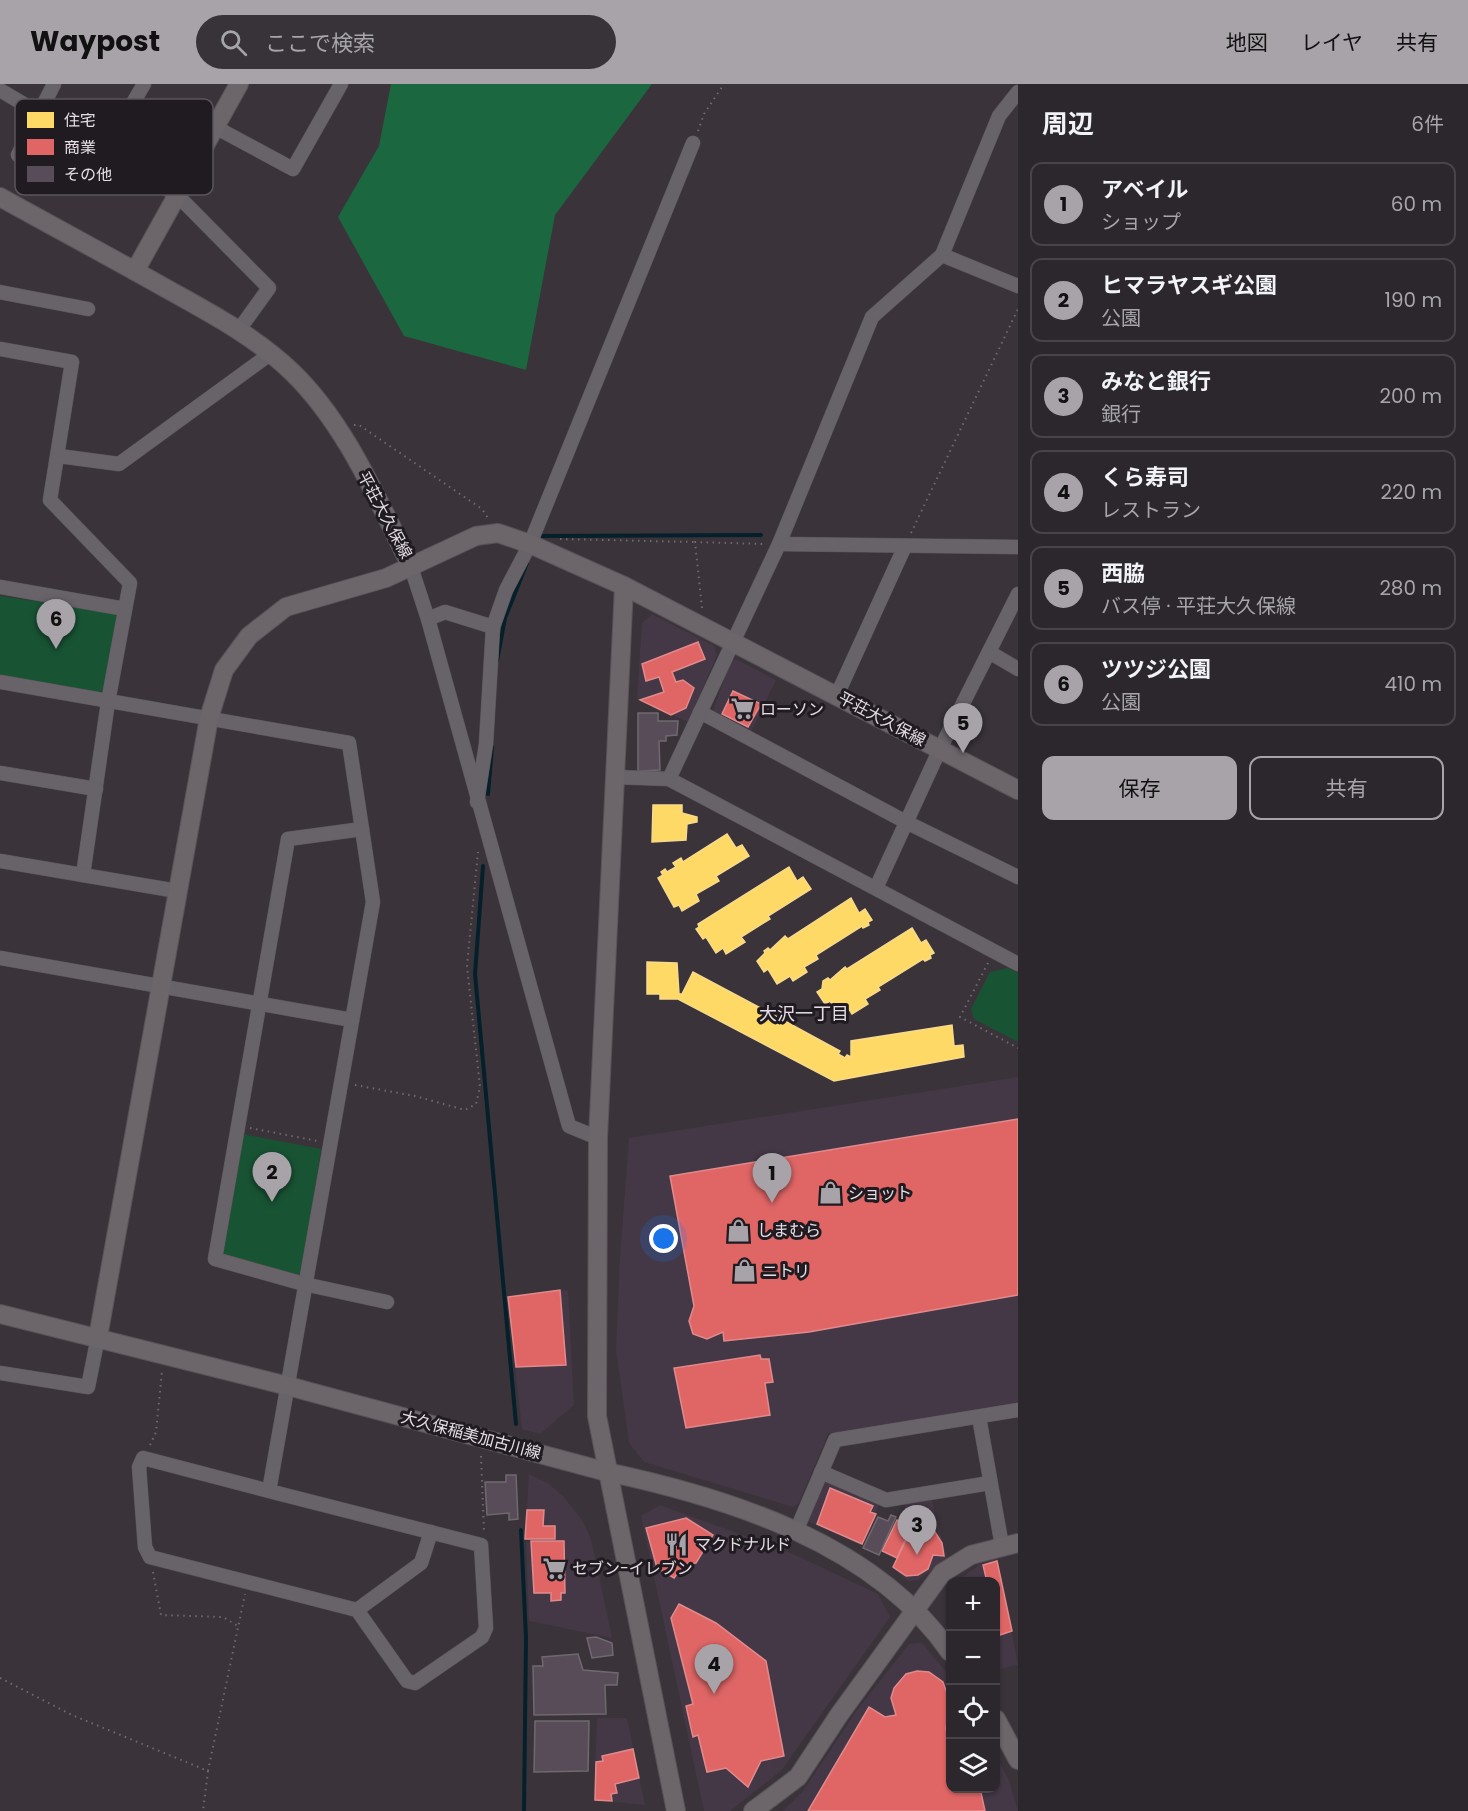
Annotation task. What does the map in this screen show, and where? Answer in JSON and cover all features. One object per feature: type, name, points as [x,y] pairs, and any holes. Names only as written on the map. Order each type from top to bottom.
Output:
[{"type":"street","points":[[46,99],[54,84]]},
{"type":"street","points":[[135,99],[144,84]]},
{"type":"street","points":[[213,130],[239,84]]},
{"type":"street","points":[[215,126],[293,169],[341,84]]},
{"type":"street","points":[[0,90],[17,99]]},
{"type":"street","points":[[669,779],[779,544],[872,317],[942,255],[999,116],[1018,92]]},
{"type":"street","points":[[477,802],[486,744],[493,627],[506,590],[536,547],[693,142]]},
{"type":"street","points":[[135,271],[177,195],[269,288],[238,332]]},
{"type":"street","name":"平荘大久保線","points":[[0,197],[135,271],[238,332],[270,354],[292,373],[337,429],[372,489],[410,564],[476,536],[498,533],[536,547],[624,586],[734,641],[1018,790]]},
{"type":"street","points":[[942,255],[1018,286]]},
{"type":"street","points":[[0,292],[88,309]]},
{"type":"street","points":[[0,349],[72,362],[59,456],[50,500],[130,583],[108,702],[83,875]]},
{"type":"street","points":[[59,456],[119,464],[270,354]]},
{"type":"street","points":[[779,544],[1018,547]]},
{"type":"street","points":[[837,696],[905,546]]},
{"type":"street","points":[[0,1374],[88,1387],[209,718],[224,670],[249,636],[286,607],[386,578],[410,564],[428,619],[477,802],[569,1126],[598,1138]]},
{"type":"street","points":[[624,586],[598,1138],[597,1416],[676,1811]]},
{"type":"street","points":[[0,587],[125,609]]},
{"type":"street","points":[[876,888],[940,749],[1018,594]]},
{"type":"street","points":[[428,619],[445,612],[493,627]]},
{"type":"street","points":[[989,652],[1018,669]]},
{"type":"street","points":[[0,682],[349,743],[373,902],[269,1491]]},
{"type":"street","points":[[700,712],[906,822],[1018,877]]},
{"type":"street","points":[[0,773],[96,789]]},
{"type":"street","points":[[614,777],[669,779],[1018,964]]},
{"type":"street","points":[[362,829],[288,839],[215,1259],[304,1284],[387,1302]]},
{"type":"street","points":[[0,861],[177,891]]},
{"type":"street","points":[[0,958],[352,1020]]},
{"type":"street","name":"大久保稲美加古川線","points":[[0,1314],[98,1337],[652,1482],[797,1529],[866,1571],[914,1609],[935,1629],[946,1645]]},
{"type":"street","points":[[797,1529],[835,1440],[1018,1410]]},
{"type":"street","points":[[753,1811],[798,1777],[914,1609],[942,1573],[971,1555],[1010,1545],[990,1483],[979,1417]]},
{"type":"street","points":[[143,1458],[481,1545],[486,1628],[482,1637],[415,1683],[406,1681],[357,1610],[150,1557],[145,1547],[139,1467],[143,1458]]},
{"type":"street","points":[[821,1473],[886,1500],[990,1483]]},
{"type":"street","points":[[357,1610],[421,1563],[431,1532]]},
{"type":"street","points":[[1000,1725],[1016,1749]]},
{"type":"path","points":[[693,142],[704,114],[724,84]]},
{"type":"path","points":[[905,546],[1018,309]]},
{"type":"path","points":[[337,429],[359,424],[482,509],[498,533]]},
{"type":"path","points":[[536,547],[549,539],[779,544]]},
{"type":"path","points":[[695,542],[702,615],[700,624]]},
{"type":"path","points":[[341,1082],[415,1096],[465,1110],[476,1104],[480,1087],[467,966],[478,853],[490,846]]},
{"type":"path","points":[[994,952],[960,1017],[1018,1048]]},
{"type":"path","points":[[238,1126],[330,1143]]},
{"type":"path","points":[[143,1458],[156,1432],[164,1355]]},
{"type":"path","points":[[480,1438],[484,1538],[481,1545]]},
{"type":"path","points":[[150,1557],[161,1615],[223,1617],[238,1626]]},
{"type":"path","points":[[203,1811],[208,1772],[247,1583]]},
{"type":"path","points":[[0,1678],[72,1715],[208,1772]]},
{"type":"shaded area","points":[[652,614],[714,646],[717,655],[688,722],[637,698],[642,623]]},
{"type":"shaded area","points":[[736,659],[776,680],[751,732],[713,711],[730,662]]},
{"type":"shaded area","points":[[1018,1077],[1018,1402],[828,1434],[799,1503],[793,1507],[644,1462],[629,1443],[616,1349],[629,1138]]},
{"type":"shaded area","points":[[568,1290],[574,1405],[540,1434],[522,1429],[507,1296]]},
{"type":"shaded area","points":[[529,1474],[549,1484],[563,1496],[582,1520],[591,1539],[612,1638],[529,1621],[526,1542],[568,1540],[525,1540]]},
{"type":"shaded area","points":[[827,1482],[879,1505],[861,1545],[807,1521],[821,1485]]},
{"type":"shaded area","points":[[931,1497],[947,1559],[918,1580],[908,1581],[892,1568],[910,1530],[904,1501]]},
{"type":"shaded area","points":[[660,1505],[791,1553],[878,1594],[890,1617],[781,1771],[730,1811],[704,1811],[641,1516]]},
{"type":"shaded area","points":[[997,1558],[1018,1665],[1000,1669],[1000,1577],[963,1577],[979,1565]]},
{"type":"shaded area","points":[[922,1643],[946,1672],[946,1793],[1000,1793],[1000,1762],[1009,1781],[1018,1811],[783,1811],[803,1791],[858,1709],[909,1644]]},
{"type":"shaded area","points":[[597,1718],[627,1718],[645,1805],[594,1800]]},
{"type":"green space","points":[[391,84],[652,84],[555,215],[526,370],[404,336],[338,217],[379,146]]},
{"type":"green space","points":[[0,596],[116,613],[118,621],[106,687],[98,694],[0,677]]},
{"type":"green space","points":[[1008,968],[1018,973],[1018,1042],[974,1019],[971,1009],[990,972]]},
{"type":"green space","points":[[242,1134],[321,1149],[302,1273],[295,1277],[222,1254]]},
{"type":"building: 住宅","points":[[653,805],[682,805],[682,813],[697,817],[697,822],[687,824],[686,840],[652,842]]},
{"type":"building: 住宅","points":[[727,834],[736,848],[742,845],[749,856],[716,876],[719,881],[696,894],[699,901],[682,911],[679,905],[674,907],[658,878],[663,875],[661,872],[665,869],[667,872],[676,867],[673,863],[681,858],[683,862]]},
{"type":"building: 住宅","points":[[789,867],[797,881],[803,877],[811,889],[768,916],[770,919],[741,937],[745,942],[726,954],[723,948],[716,953],[706,937],[703,939],[696,929],[699,927],[698,924]]},
{"type":"building: 住宅","points":[[851,898],[859,913],[865,909],[872,920],[868,922],[869,925],[863,928],[862,926],[816,955],[818,959],[804,967],[807,972],[793,981],[790,976],[777,984],[768,969],[764,972],[757,961],[765,953],[764,951],[768,948],[770,950],[785,936],[788,939]]},
{"type":"building: 住宅","points":[[912,928],[921,943],[926,940],[934,953],[930,955],[931,958],[925,961],[923,959],[878,987],[880,990],[865,999],[868,1004],[852,1014],[849,1009],[839,1015],[830,1001],[825,1004],[817,992],[822,989],[823,981],[828,978],[830,980],[845,967],[847,969]]},
{"type":"building: 住宅","points":[[647,962],[677,963],[679,994],[682,994],[693,972],[766,1011],[764,1014],[770,1017],[772,1014],[840,1051],[838,1054],[845,1058],[847,1055],[851,1057],[851,1041],[952,1025],[954,1046],[963,1045],[964,1057],[834,1081],[678,999],[660,999],[660,994],[647,994]]},
{"type":"building: 商業","points":[[698,642],[705,659],[672,672],[676,682],[683,680],[694,688],[686,708],[671,715],[640,700],[664,692],[659,677],[646,681],[642,664]]},
{"type":"building: 商業","points":[[733,691],[761,704],[748,727],[722,714]]},
{"type":"building: 商業","points":[[1018,1119],[1018,1295],[809,1332],[724,1341],[723,1332],[707,1339],[693,1334],[689,1321],[694,1306],[670,1176]]},
{"type":"building: 商業","points":[[560,1290],[566,1365],[516,1367],[508,1297]]},
{"type":"building: 商業","points":[[760,1355],[761,1359],[769,1359],[773,1382],[765,1383],[770,1415],[686,1428],[674,1368]]},
{"type":"building: 商業","points":[[830,1488],[873,1506],[870,1512],[876,1514],[862,1544],[817,1524]]},
{"type":"building: 商業","points":[[527,1510],[544,1510],[543,1526],[555,1526],[555,1539],[525,1539]]},
{"type":"building: 商業","points":[[686,1518],[713,1535],[696,1563],[685,1564],[674,1578],[657,1568],[646,1528]]},
{"type":"building: 商業","points":[[897,1520],[911,1527],[897,1558],[882,1551]]},
{"type":"building: 商業","points":[[910,1532],[921,1532],[928,1538],[935,1532],[942,1543],[944,1556],[933,1555],[928,1569],[918,1575],[906,1576],[893,1567]]},
{"type":"building: 商業","points":[[531,1541],[564,1541],[565,1593],[561,1593],[561,1600],[551,1601],[551,1593],[534,1593]]},
{"type":"building: 商業","points":[[997,1561],[1012,1631],[1000,1635],[1000,1577],[986,1577],[983,1565]]},
{"type":"building: 商業","points":[[679,1604],[716,1623],[766,1661],[784,1756],[761,1761],[748,1787],[726,1768],[707,1772],[698,1735],[693,1737],[686,1706],[693,1704],[671,1618]]},
{"type":"building: 商業","points":[[917,1671],[929,1672],[943,1682],[946,1691],[946,1793],[981,1793],[985,1811],[808,1811],[869,1707],[885,1717],[896,1715],[891,1698],[894,1688],[906,1674]]},
{"type":"building: 商業","points":[[633,1749],[639,1778],[615,1784],[617,1793],[611,1794],[612,1801],[595,1800],[596,1762],[603,1761],[602,1756]]},
{"type":"building: その他","points":[[638,713],[658,713],[658,721],[678,721],[677,735],[666,736],[666,741],[659,741],[660,770],[638,771]]},
{"type":"building: その他","points":[[506,1475],[516,1475],[518,1519],[509,1520],[509,1513],[487,1515],[485,1482],[506,1482]]},
{"type":"building: その他","points":[[891,1515],[896,1517],[879,1555],[863,1548],[878,1517],[888,1521]]},
{"type":"building: その他","points":[[596,1637],[612,1643],[613,1655],[592,1658],[587,1638]]},
{"type":"building: その他","points":[[578,1654],[583,1670],[618,1673],[617,1685],[605,1685],[606,1714],[534,1715],[533,1666],[543,1666],[542,1657]]},
{"type":"building: その他","points":[[535,1721],[589,1721],[588,1771],[534,1772]]},
{"type":"waterway","points":[[540,536],[761,535]]},
{"type":"waterway","points":[[497,661],[505,618],[527,563]]},
{"type":"waterway","points":[[488,794],[492,747]]},
{"type":"waterway","points":[[483,866],[475,974],[516,1424]]},
{"type":"waterway","points":[[521,1530],[526,1638],[524,1811]]},
{"type":"place","name":"ツツジ公園","points":[[56,649]]},
{"type":"place","name":"ローソン","points":[[742,709]]},
{"type":"place","name":"西脇","points":[[963,753]]},
{"type":"place","name":"ショット","points":[[830,1193]]},
{"type":"place","name":"ヒマラヤスギ公園","points":[[272,1202]]},
{"type":"place","name":"アベイル","points":[[772,1203]]},
{"type":"place","name":"しまむら","points":[[739,1230]]},
{"type":"place","name":"ニトリ","points":[[744,1271]]},
{"type":"place","name":"マクドナルド","points":[[677,1544]]},
{"type":"place","name":"みなと銀行","points":[[917,1555]]},
{"type":"place","name":"セブン-イレブン","points":[[554,1568]]},
{"type":"place","name":"くら寿司","points":[[714,1694]]},
{"type":"district","name":"大沢一丁目","points":[[804,1013]]}]
